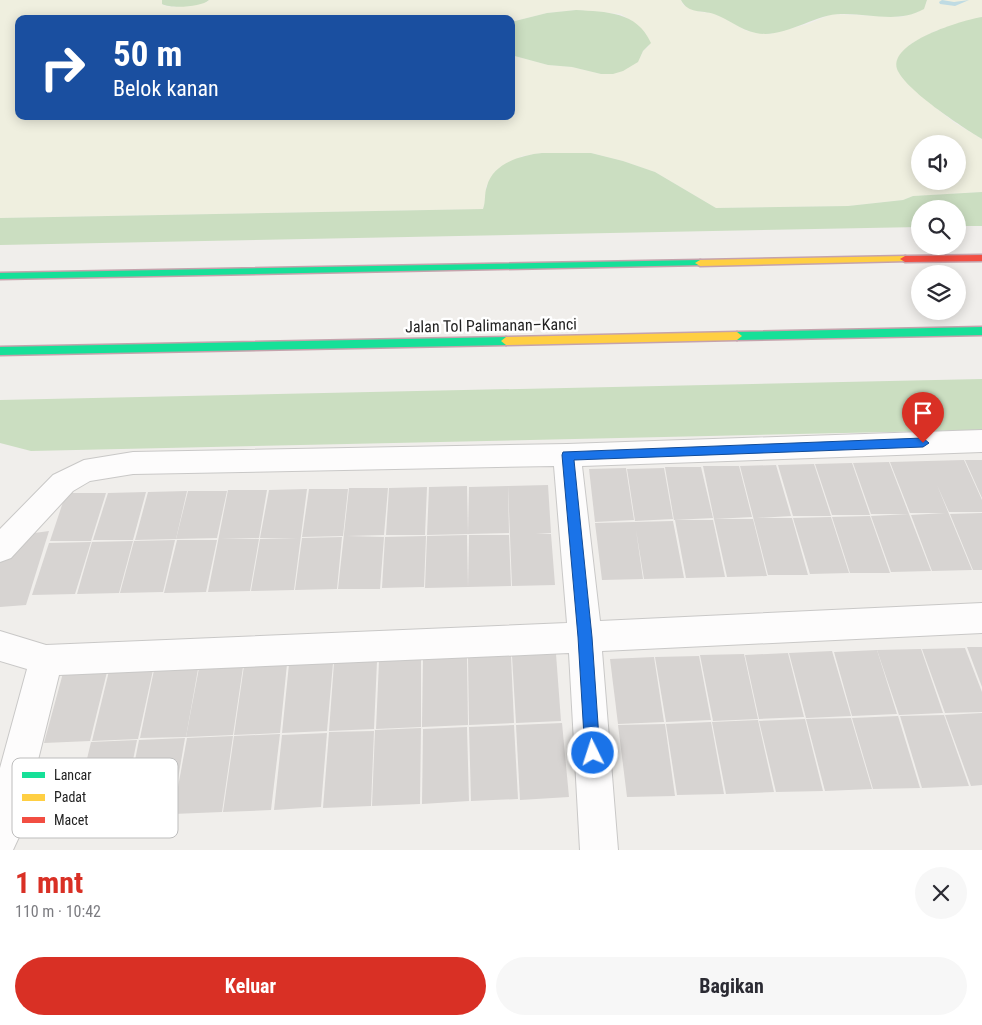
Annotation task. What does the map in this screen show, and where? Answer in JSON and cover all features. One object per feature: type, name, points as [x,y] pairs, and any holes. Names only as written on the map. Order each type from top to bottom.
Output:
[{"type":"highway","points":[[0,276],[982,258]]},
{"type":"highway","name":"Jalan Tol Palimanan–Kanci","points":[[0,351],[982,331]]},
{"type":"street","points":[[0,549],[63,483],[84,471],[133,463],[567,455],[982,441]]},
{"type":"street","points":[[567,455],[585,637],[599,850]]},
{"type":"street","points":[[0,646],[46,660],[982,618]]},
{"type":"street","points":[[21,758],[46,660]]},
{"type":"street","points":[[0,837],[12,791]]},
{"type":"green space","points":[[0,0],[162,0],[162,4],[165,6],[175,7],[207,2],[209,0],[681,0],[683,5],[700,12],[712,13],[722,17],[747,31],[770,34],[808,24],[832,14],[901,17],[918,12],[926,4],[927,0],[982,0],[982,17],[935,31],[909,45],[897,68],[918,92],[937,109],[955,123],[982,139],[982,192],[913,196],[903,200],[848,206],[716,208],[655,172],[623,161],[591,153],[542,153],[522,156],[486,186],[486,200],[483,209],[0,218]]},
{"type":"green space","points":[[162,0],[209,0],[193,6],[179,7],[166,6],[162,4]]},
{"type":"green space","points":[[681,0],[927,0],[924,9],[904,16],[831,15],[788,30],[767,34],[750,32],[714,14],[691,10]]},
{"type":"green space","points":[[576,10],[620,15],[638,25],[645,32],[651,43],[643,51],[638,62],[623,71],[613,74],[601,74],[572,67],[548,65],[515,56],[515,21],[547,13]]},
{"type":"green space","points":[[982,17],[982,139],[948,117],[911,87],[902,78],[897,69],[897,59],[915,41],[929,34]]},
{"type":"green space","points":[[542,153],[591,153],[623,161],[655,172],[716,208],[848,206],[903,200],[913,196],[982,192],[982,226],[966,226],[966,200],[911,200],[911,227],[0,245],[0,218],[483,209],[487,186],[495,171],[517,158]]},
{"type":"green space","points":[[982,379],[982,430],[31,451],[0,443],[0,400]]},
{"type":"building","points":[[964,460],[982,500],[982,512],[949,512],[937,485],[972,570],[932,571],[911,515],[945,513],[910,513],[890,462]]},
{"type":"building","points":[[965,460],[982,460],[982,498]]},
{"type":"building","points":[[889,462],[909,514],[871,514],[853,463]]},
{"type":"building","points":[[852,463],[870,515],[832,515],[815,464]]},
{"type":"building","points":[[814,464],[831,516],[793,516],[778,465]]},
{"type":"building","points":[[776,465],[791,516],[757,518],[792,518],[808,575],[768,575],[740,466]]},
{"type":"building","points":[[703,466],[739,466],[752,517],[714,519]]},
{"type":"building","points":[[665,467],[701,467],[713,518],[674,520]]},
{"type":"building","points":[[626,468],[634,520],[595,522],[589,469]]},
{"type":"building","points":[[664,468],[673,519],[635,521],[627,469]]},
{"type":"building","points":[[548,485],[551,533],[536,534],[551,534],[555,585],[512,586],[508,486]]},
{"type":"building","points":[[467,486],[468,534],[427,535],[429,487]]},
{"type":"building","points":[[508,486],[509,533],[468,534],[469,487]]},
{"type":"building","points":[[427,487],[425,535],[386,535],[389,488]]},
{"type":"building","points":[[349,488],[388,488],[384,535],[347,536],[384,537],[380,589],[338,589]]},
{"type":"building","points":[[307,489],[294,590],[251,591],[260,539],[298,538],[260,538],[269,490]]},
{"type":"building","points":[[309,489],[348,489],[343,536],[302,537]]},
{"type":"building","points":[[228,490],[267,490],[259,538],[221,539],[259,539],[250,591],[208,592]]},
{"type":"building","points":[[187,491],[176,539],[135,540],[148,492]]},
{"type":"building","points":[[188,491],[227,491],[217,538],[176,539]]},
{"type":"building","points":[[146,492],[133,540],[93,540],[108,493]]},
{"type":"building","points":[[66,493],[106,493],[91,541],[50,541]]},
{"type":"building","points":[[982,513],[982,570],[973,570],[950,514]]},
{"type":"building","points":[[909,514],[931,571],[891,572],[871,516]]},
{"type":"building","points":[[870,516],[890,573],[850,573],[832,517]]},
{"type":"building","points":[[831,517],[849,573],[810,574],[793,518]]},
{"type":"building","points":[[714,519],[753,519],[767,576],[727,577]]},
{"type":"building","points":[[675,520],[713,520],[725,577],[686,578]]},
{"type":"building","points":[[673,521],[684,578],[644,579],[636,530],[643,579],[602,580],[595,523]]},
{"type":"building","points":[[49,531],[26,605],[0,607],[0,555],[20,535]]},
{"type":"building","points":[[467,535],[468,587],[425,588],[427,536]]},
{"type":"building","points":[[469,535],[509,535],[511,586],[468,587]]},
{"type":"building","points":[[426,536],[424,587],[382,588],[385,537]]},
{"type":"building","points":[[342,537],[337,589],[295,590],[302,538]]},
{"type":"building","points":[[175,540],[163,592],[120,593],[134,541]]},
{"type":"building","points":[[177,540],[217,540],[206,592],[164,593]]},
{"type":"building","points":[[133,541],[119,593],[77,594],[92,542]]},
{"type":"building","points":[[91,542],[75,594],[32,595],[49,543]]},
{"type":"building","points":[[967,647],[982,647],[982,687]]},
{"type":"building","points":[[965,648],[982,692],[982,712],[945,713],[922,649]]},
{"type":"building","points":[[921,649],[943,713],[899,715],[877,650]]},
{"type":"building","points":[[877,650],[897,714],[852,716],[834,652]]},
{"type":"building","points":[[832,651],[851,716],[806,718],[789,653]]},
{"type":"building","points":[[788,653],[804,717],[759,719],[745,655]]},
{"type":"building","points":[[556,654],[561,721],[516,723],[512,656]]},
{"type":"building","points":[[744,654],[758,719],[713,721],[700,655]]},
{"type":"building","points":[[511,656],[514,723],[469,725],[468,657]]},
{"type":"building","points":[[699,656],[711,720],[666,722],[655,657]]},
{"type":"building","points":[[654,657],[664,722],[618,724],[610,659]]},
{"type":"building","points":[[467,658],[468,725],[422,727],[423,659]]},
{"type":"building","points":[[421,659],[421,727],[376,729],[379,661]]},
{"type":"building","points":[[377,661],[374,729],[329,731],[334,663]]},
{"type":"building","points":[[333,663],[327,731],[282,733],[289,664]]},
{"type":"building","points":[[287,664],[280,733],[234,735],[244,666]]},
{"type":"building","points":[[243,667],[233,735],[186,737],[199,668]]},
{"type":"building","points":[[198,669],[186,737],[140,738],[154,670]]},
{"type":"building","points":[[153,670],[138,739],[92,741],[109,671]]},
{"type":"building","points":[[107,672],[90,741],[44,743],[63,673]]},
{"type":"building","points":[[982,713],[982,785],[971,786],[945,715]]},
{"type":"building","points":[[944,715],[969,786],[922,788],[900,716]]},
{"type":"building","points":[[898,716],[920,788],[873,789],[852,718]]},
{"type":"building","points":[[851,718],[872,789],[825,791],[806,719]]},
{"type":"building","points":[[805,719],[823,791],[776,792],[759,721]]},
{"type":"building","points":[[758,720],[774,792],[726,794],[712,722]]},
{"type":"building","points":[[711,722],[724,794],[677,795],[666,724]]},
{"type":"building","points":[[562,723],[569,797],[520,800],[516,725]]},
{"type":"building","points":[[665,724],[675,796],[627,797],[618,725]]},
{"type":"building","points":[[514,725],[518,799],[471,801],[469,727]]},
{"type":"building","points":[[467,727],[469,801],[422,804],[423,729]]},
{"type":"building","points":[[421,728],[420,804],[372,806],[375,730]]},
{"type":"building","points":[[374,731],[371,806],[323,808],[329,732]]},
{"type":"building","points":[[327,733],[321,807],[274,810],[282,735]]},
{"type":"building","points":[[280,734],[271,810],[223,812],[234,736]]},
{"type":"building","points":[[233,736],[222,812],[178,814],[178,787],[187,738]]},
{"type":"building","points":[[185,738],[178,779],[178,758],[135,758],[139,740]]},
{"type":"building","points":[[137,740],[133,758],[87,758],[91,742]]},
{"type":"waterway","points":[[943,2],[955,4],[965,0]]},
{"type":"traffic: fast","points":[[0,276],[700,263]]},
{"type":"traffic: fast","points":[[737,336],[982,331]]},
{"type":"traffic: fast","points":[[0,351],[506,341]]},
{"type":"traffic: slow","points":[[700,263],[905,259]]},
{"type":"traffic: slow","points":[[506,341],[737,336]]},
{"type":"traffic: jam","points":[[905,259],[982,258]]},
{"type":"route","points":[[593,753],[585,637],[567,455],[923,443]]}]
